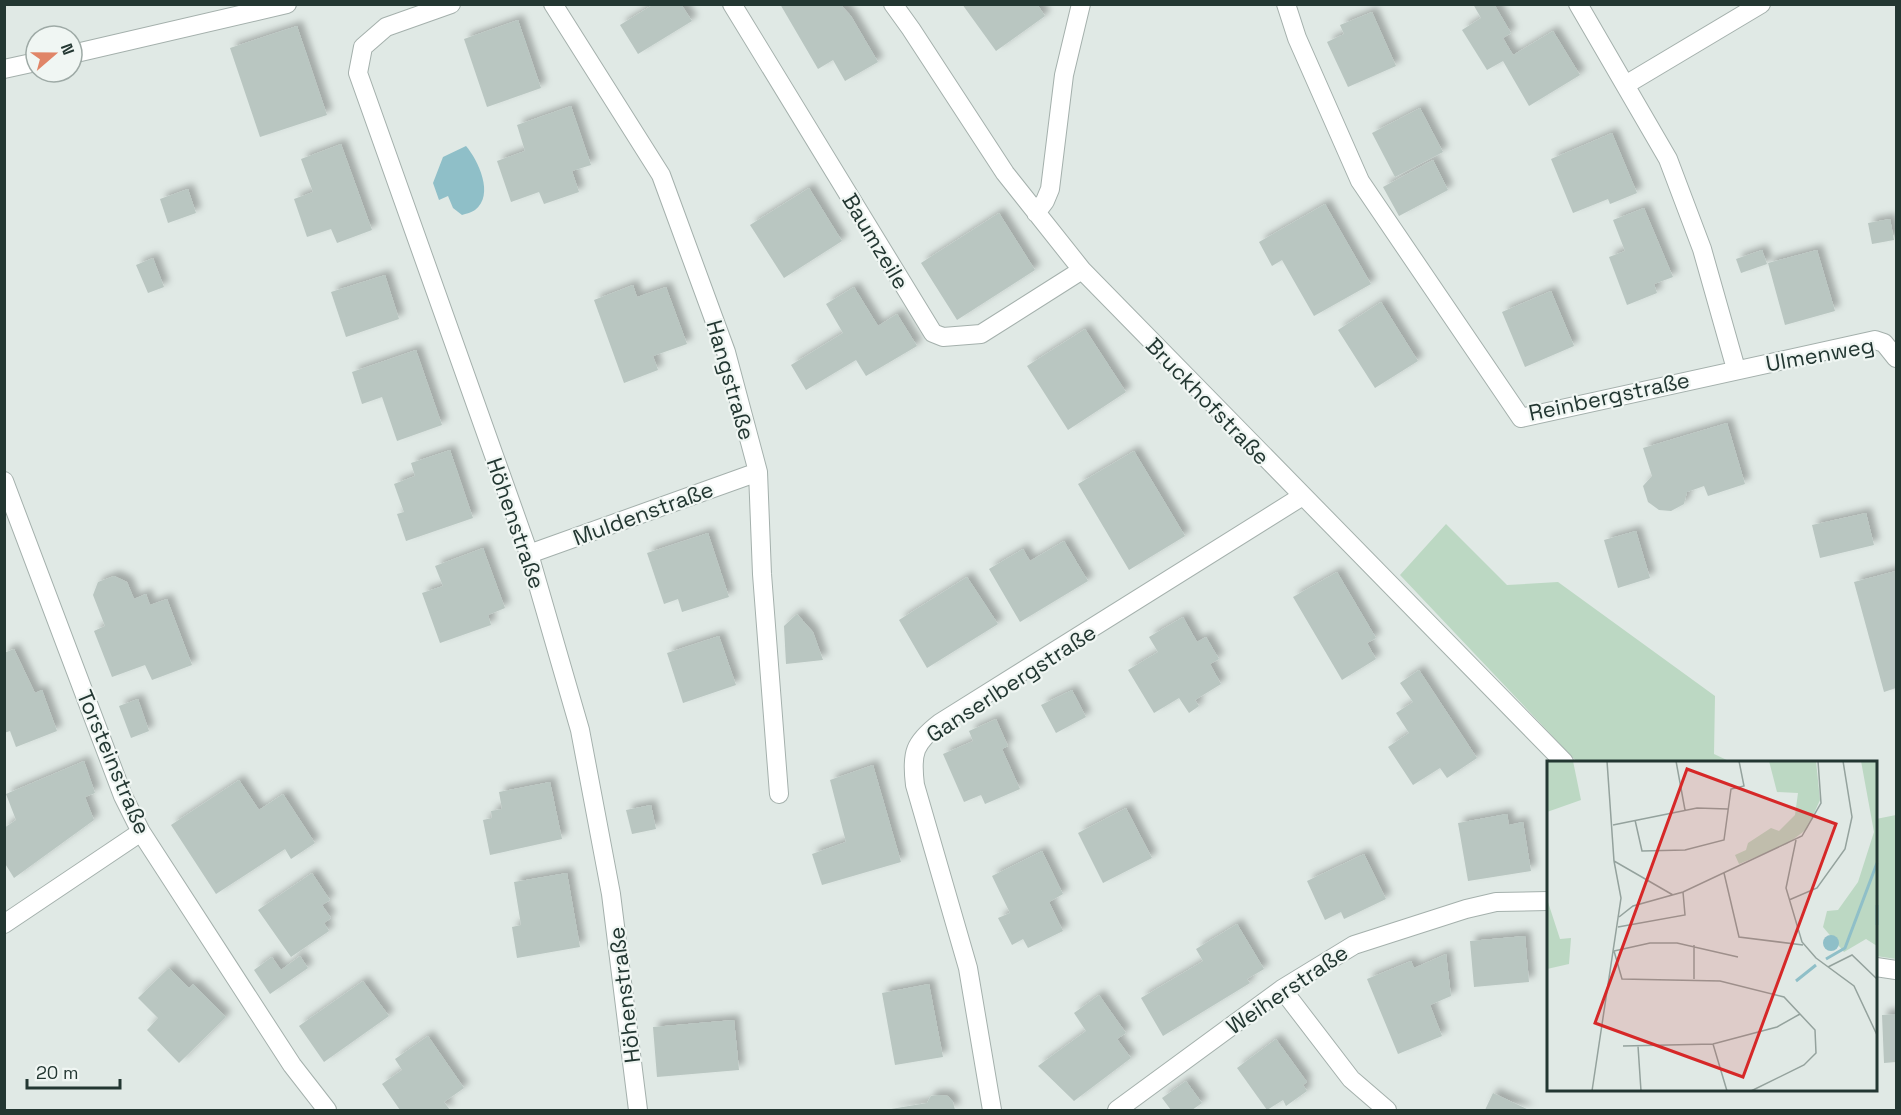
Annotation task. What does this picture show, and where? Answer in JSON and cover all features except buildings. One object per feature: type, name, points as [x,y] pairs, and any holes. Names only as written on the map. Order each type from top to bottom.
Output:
[{"type":"street","points":[[84,51],[287,4]]},
{"type":"street","name":"Höhenstraße","points":[[451,4],[386,27],[363,47],[358,73],[529,554],[580,730],[611,894],[638,1110]]},
{"type":"street","name":"Hangstraße","points":[[553,4],[661,175],[726,352],[758,472],[762,574],[779,794]]},
{"type":"street","name":"Baumzeile","points":[[732,4],[933,333],[943,337],[981,334],[1082,270]]},
{"type":"street","name":"Bruckhofstraße","points":[[893,4],[973,127],[1036,213],[1082,270],[1301,497],[1563,761]]},
{"type":"street","points":[[1036,213],[1050,189],[1064,75],[1081,4]]},
{"type":"street","name":"Reinbergstraße","points":[[1286,4],[1297,38],[1360,181],[1521,418],[1736,369]]},
{"type":"street","points":[[1578,4],[1627,84],[1671,169],[1702,249],[1736,369]]},
{"type":"street","points":[[1627,84],[1761,4]]},
{"type":"street","points":[[4,69],[24,65]]},
{"type":"street","name":"Ulmenweg","points":[[1736,369],[1875,340],[1884,343],[1896,358]]},
{"type":"street","name":"Muldenstraße","points":[[529,554],[758,472]]},
{"type":"street","name":"Torsteinstraße","points":[[4,481],[119,785],[141,832],[292,1065],[327,1110]]},
{"type":"street","name":"Ganserlbergstraße","points":[[992,1110],[968,968],[915,785],[913,764],[917,745],[940,723],[1301,497]]},
{"type":"street","points":[[4,924],[141,832]]},
{"type":"street","name":"Weiherstraße","points":[[1117,1110],[1282,990],[1354,945],[1389,932],[1496,902],[1547,901]]},
{"type":"street","points":[[1877,967],[1896,970]]},
{"type":"street","points":[[1282,990],[1351,1079],[1387,1110]]},
{"type":"green space","points":[[1446,524],[1507,585],[1558,582],[1715,696],[1714,754],[1729,761],[1576,761],[1400,575]]},
{"type":"green space","points":[[1896,815],[1896,959],[1877,956],[1877,819]]},
{"type":"water","points":[[466,146],[479,168],[484,196],[481,204],[475,210],[462,215],[453,208],[448,196],[439,200],[433,183],[443,157]]}]
